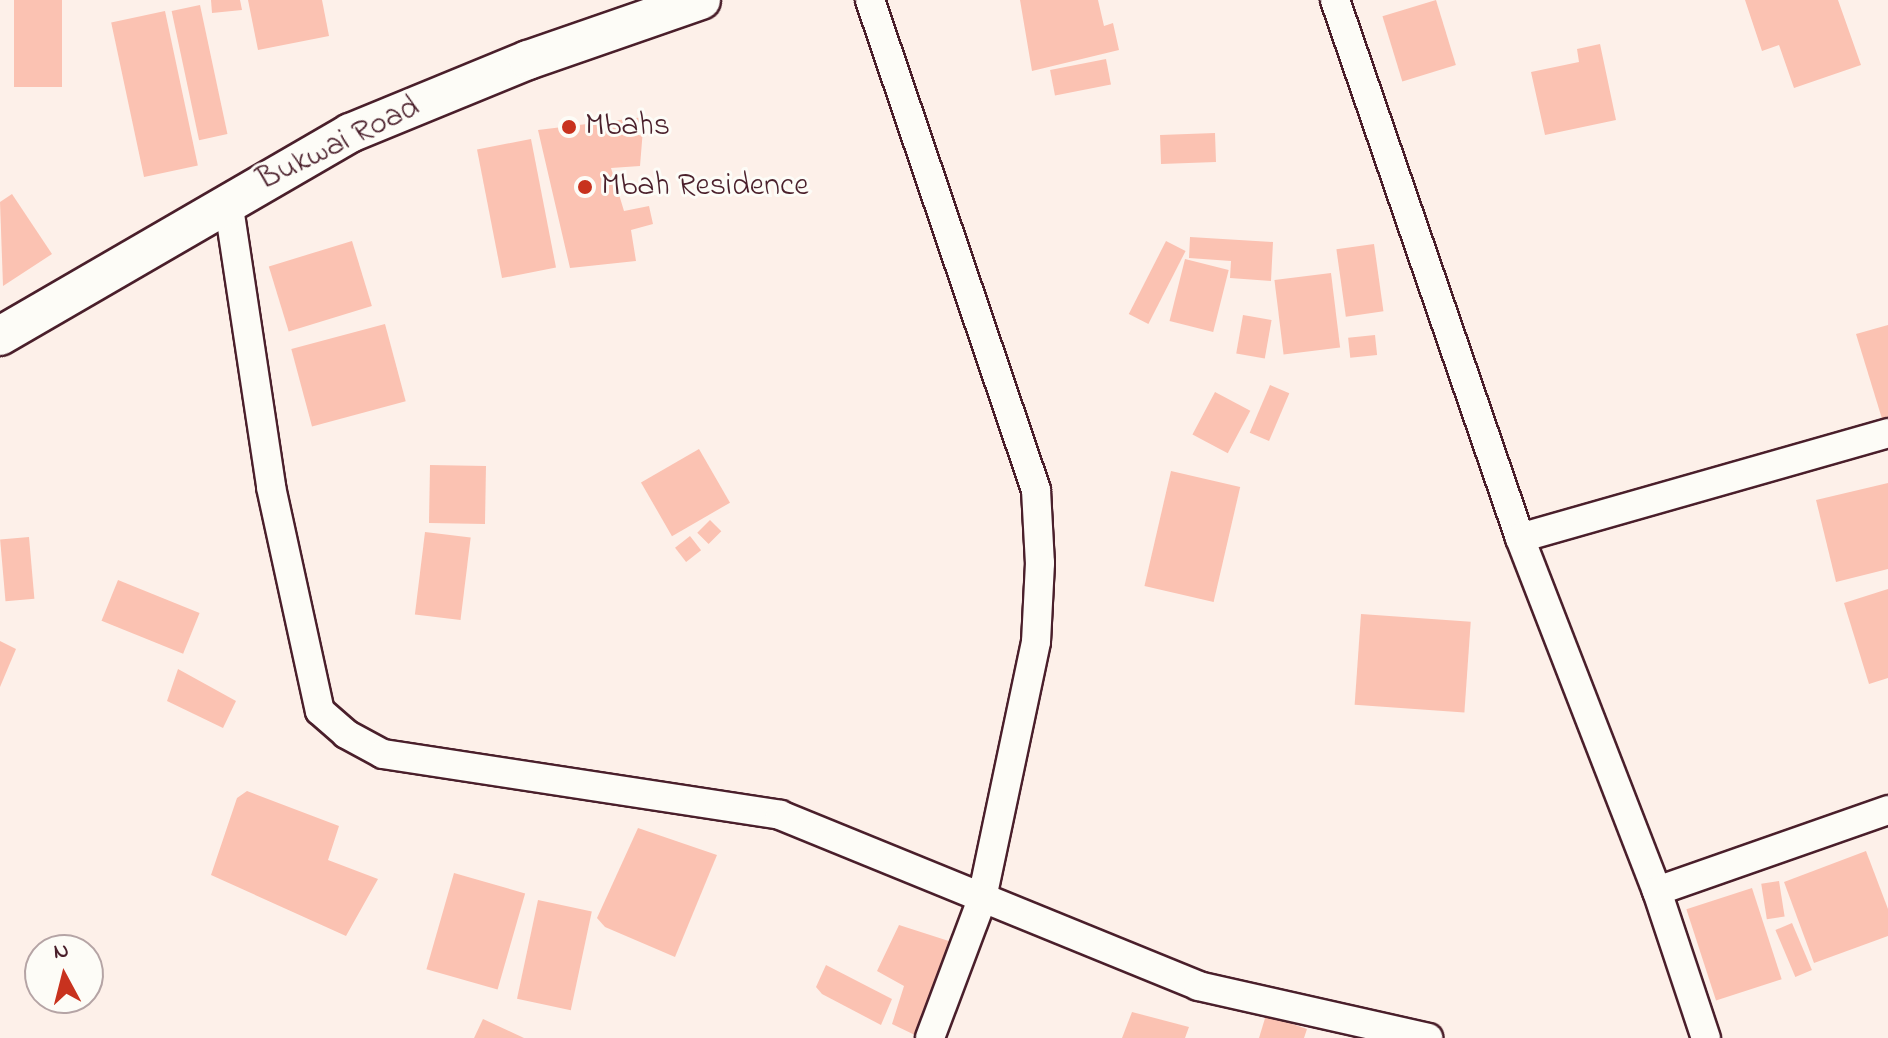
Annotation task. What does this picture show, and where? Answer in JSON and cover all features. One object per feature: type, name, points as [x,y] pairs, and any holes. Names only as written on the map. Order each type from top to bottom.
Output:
[{"type":"street","name":"Bukwai Road","points":[[0,336],[350,133],[528,60],[701,0]]},
{"type":"street","points":[[870,0],[1036,490],[1036,642],[981,902],[930,1038]]},
{"type":"street","points":[[1335,0],[1520,538],[1657,891],[1706,1038]]},
{"type":"street","points":[[228,201],[271,487],[320,711],[383,754],[615,793],[735,804],[780,815],[981,902],[1198,986],[1428,1038]]},
{"type":"street","points":[[1520,538],[1888,433]]},
{"type":"street","points":[[1657,891],[1888,810]]},
{"type":"building","points":[[14,0],[62,0],[62,87],[14,87]]},
{"type":"building","points":[[211,0],[240,0],[242,10],[212,13]]},
{"type":"building","points":[[248,0],[322,0],[329,36],[258,50]]},
{"type":"building","points":[[1020,0],[1098,0],[1104,26],[1113,23],[1119,50],[1032,71]]},
{"type":"building","points":[[1436,0],[1456,65],[1402,81],[1382,16]]},
{"type":"building","points":[[1745,0],[1838,0],[1861,65],[1794,88],[1779,45],[1762,51]]},
{"type":"building","points":[[200,5],[227,134],[199,140],[172,11]]},
{"type":"building","points":[[165,11],[198,166],[144,177],[111,22]]},
{"type":"building","points":[[1600,44],[1616,120],[1545,135],[1531,72],[1579,62],[1577,49]]},
{"type":"building","points":[[1106,59],[1111,85],[1055,95],[1050,70]]},
{"type":"building","name":"Mbah Residence","points":[[644,117],[640,166],[611,168],[624,211],[649,206],[653,224],[631,230],[636,261],[570,268],[538,130]]},
{"type":"building","points":[[1215,133],[1216,162],[1161,164],[1160,135]]},
{"type":"building","points":[[531,139],[556,268],[502,278],[477,149]]},
{"type":"building","points":[[12,194],[52,254],[3,286],[0,202]]},
{"type":"building","points":[[1190,237],[1273,242],[1271,281],[1230,278],[1231,261],[1189,258]]},
{"type":"building","points":[[352,241],[372,306],[289,331],[269,266]]},
{"type":"building","points":[[1166,241],[1186,251],[1148,324],[1129,314]]},
{"type":"building","points":[[1374,244],[1383,311],[1346,317],[1336,249]]},
{"type":"building","points":[[1185,259],[1229,270],[1213,332],[1170,321]]},
{"type":"building","points":[[1331,273],[1340,347],[1284,354],[1274,280]]},
{"type":"building","points":[[1243,315],[1272,320],[1265,358],[1236,353]]},
{"type":"building","points":[[385,324],[406,401],[312,426],[291,349]]},
{"type":"building","points":[[1888,325],[1888,421],[1883,422],[1856,334]]},
{"type":"building","points":[[1375,335],[1377,355],[1350,358],[1348,338]]},
{"type":"building","points":[[1270,385],[1289,393],[1269,441],[1250,433]]},
{"type":"building","points":[[1215,392],[1250,411],[1228,453],[1192,434]]},
{"type":"building","points":[[699,449],[730,503],[672,536],[641,483]]},
{"type":"building","points":[[430,465],[486,466],[485,524],[429,523]]},
{"type":"building","points":[[1171,471],[1240,487],[1214,602],[1144,586]]},
{"type":"building","points":[[1888,483],[1888,569],[1836,582],[1816,500]]},
{"type":"building","points":[[710,520],[721,531],[709,544],[697,533]]},
{"type":"building","points":[[425,532],[471,538],[461,620],[415,614]]},
{"type":"building","points":[[690,536],[701,550],[686,562],[675,548]]},
{"type":"building","points":[[29,537],[34,599],[6,601],[0,540]]},
{"type":"building","points":[[118,580],[200,613],[183,654],[102,621]]},
{"type":"building","points":[[1888,589],[1888,678],[1869,684],[1844,603]]},
{"type":"building","points":[[1361,614],[1471,622],[1464,712],[1355,705]]},
{"type":"building","points":[[0,641],[16,649],[0,687]]},
{"type":"building","points":[[178,669],[236,701],[223,728],[167,701]]},
{"type":"building","points":[[247,791],[339,826],[328,860],[378,879],[346,936],[211,875],[237,798]]},
{"type":"building","points":[[638,828],[717,855],[675,957],[605,927],[597,918]]},
{"type":"building","points":[[1866,851],[1888,909],[1888,936],[1814,963],[1784,882]]},
{"type":"building","points":[[454,873],[525,893],[498,990],[426,969]]},
{"type":"building","points":[[1779,881],[1785,917],[1767,919],[1761,884]]},
{"type":"building","points":[[1752,888],[1782,979],[1716,1001],[1686,909]]},
{"type":"building","points":[[538,900],[592,911],[571,1010],[517,999]]},
{"type":"building","points":[[1792,923],[1812,970],[1795,977],[1775,930]]},
{"type":"building","points":[[899,925],[955,943],[917,1036],[892,1024],[904,986],[877,971]]},
{"type":"building","points":[[826,965],[892,999],[881,1025],[822,994],[816,987]]},
{"type":"building","points":[[1132,1012],[1189,1027],[1185,1038],[1122,1038]]},
{"type":"building","points":[[1266,1015],[1307,1029],[1304,1038],[1259,1038]]},
{"type":"building","points":[[483,1019],[524,1038],[474,1038]]},
{"type":"place","name":"Mbahs","points":[[569,127]]},
{"type":"place","name":"Mbah Residence","points":[[585,187]]}]
